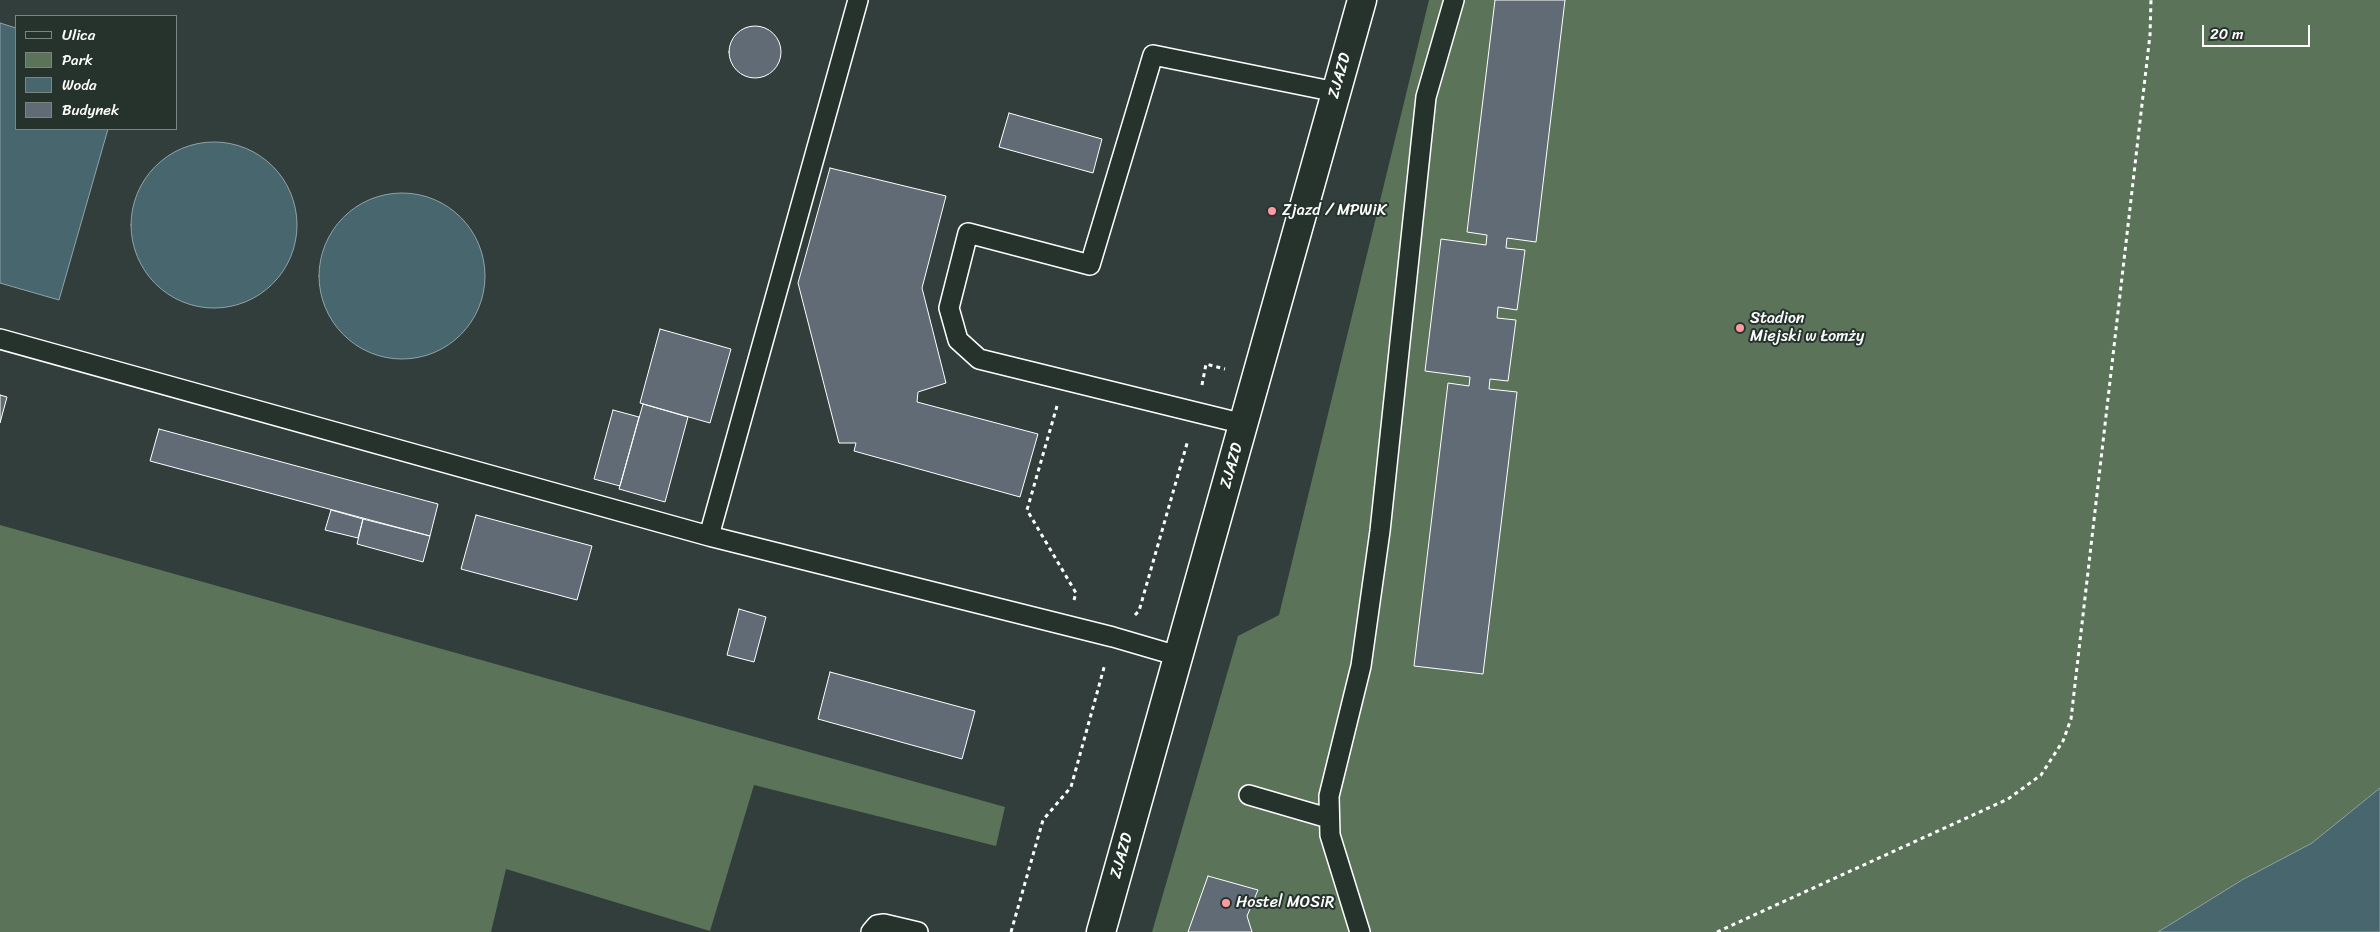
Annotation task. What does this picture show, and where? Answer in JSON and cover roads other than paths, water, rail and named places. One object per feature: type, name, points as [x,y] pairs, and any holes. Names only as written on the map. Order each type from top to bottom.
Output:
[{"type":"main road","name":"ZJAZD","points":[[1101,932],[1362,0]]},
{"type":"lane","points":[[709,536],[858,0]]},
{"type":"lane","points":[[1360,932],[1330,835],[1328,818],[1329,796],[1361,666],[1380,531],[1426,97],[1454,0]]},
{"type":"lane","points":[[1244,424],[979,359],[958,340],[949,308],[968,233],[1090,265],[1153,55],[1336,92]]},
{"type":"lane","points":[[0,339],[709,536],[1112,637],[1178,656]]},
{"type":"lane","points":[[1249,795],[1328,818]]},
{"type":"lane","points":[[871,932],[877,925],[884,924],[918,932]]},
{"type":"water","points":[[0,23],[15,28],[15,130],[108,130],[59,300],[0,283]]},
{"type":"water","points":[[222,142],[238,145],[253,151],[273,166],[291,193],[296,209],[296,241],[291,257],[273,284],[253,299],[238,305],[206,308],[190,305],[175,299],[150,278],[140,264],[134,249],[131,217],[134,201],[140,186],[161,161],[175,151],[190,145]]},
{"type":"water","points":[[410,193],[426,196],[441,202],[461,217],[479,244],[484,260],[484,292],[479,308],[461,335],[441,350],[426,356],[394,359],[378,356],[363,350],[338,329],[328,315],[322,300],[319,268],[322,252],[328,237],[349,212],[363,202],[378,196]]},
{"type":"water","points":[[2380,788],[2380,932],[2158,932],[2242,880],[2312,843]]},
{"type":"place","name":"Zjazd / MPWiK","points":[[1272,211]]},
{"type":"place","name":"Stadion Miejski w Łomży","points":[[1740,328]]},
{"type":"place","name":"Hostel MOSiR","points":[[1226,903]]}]
